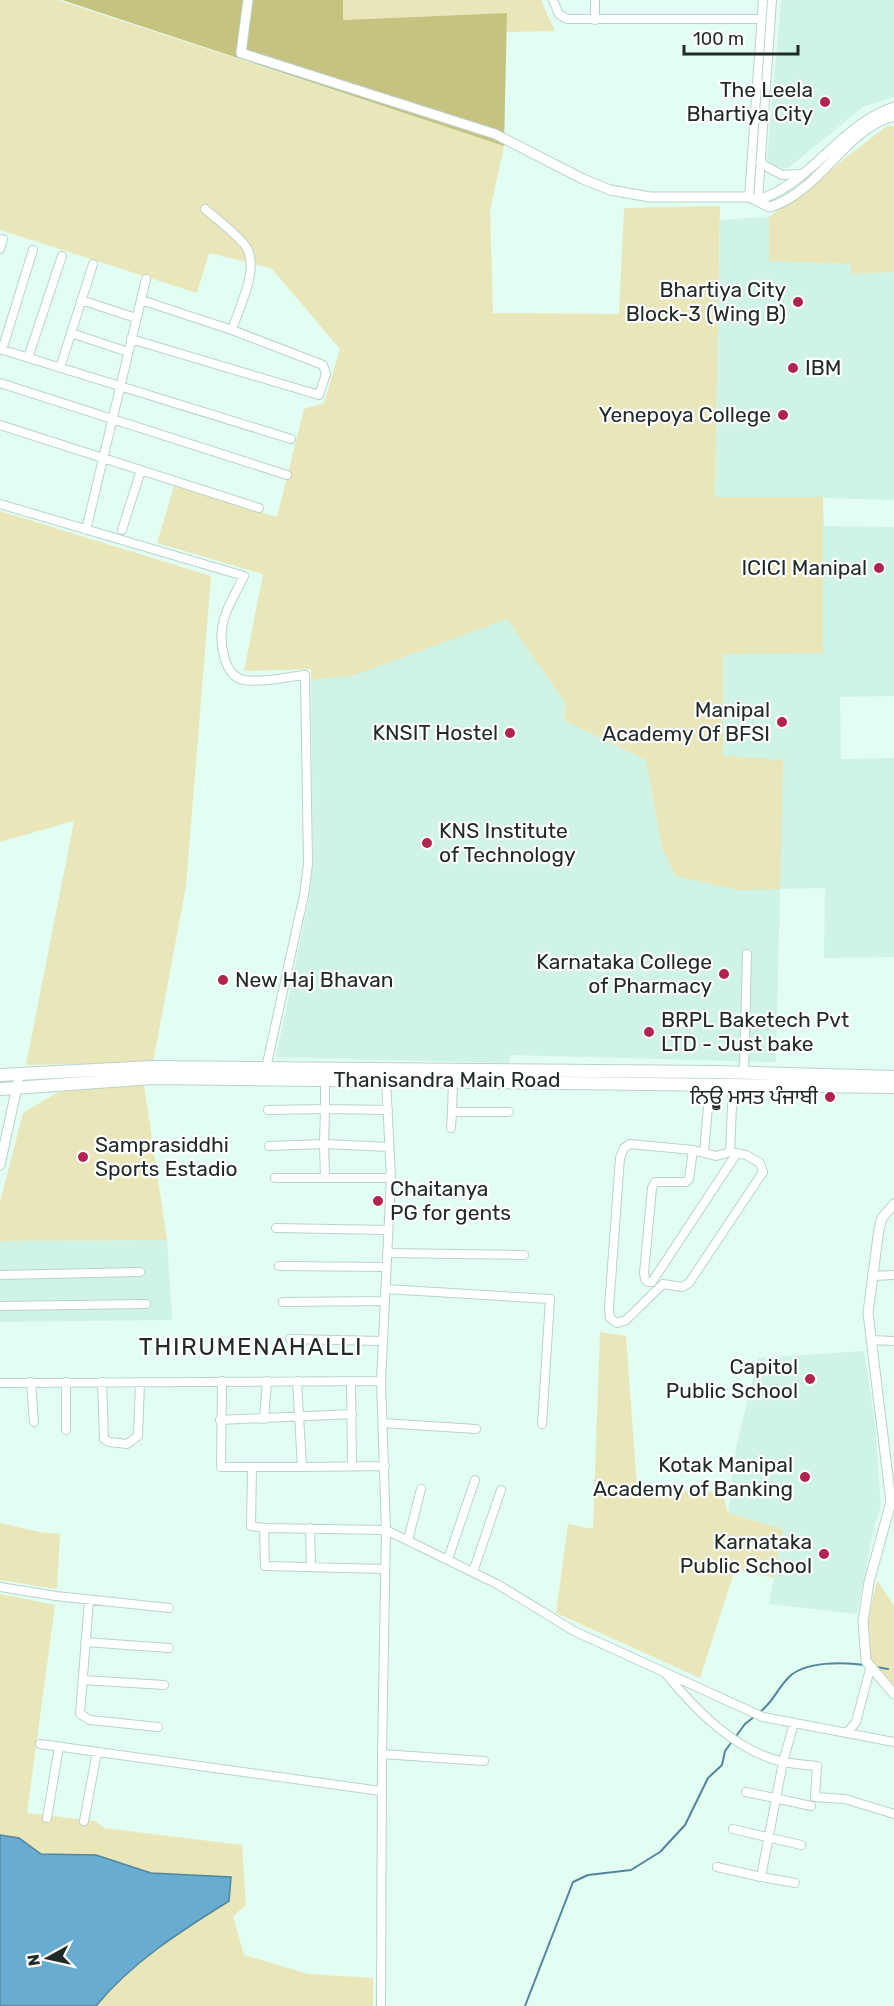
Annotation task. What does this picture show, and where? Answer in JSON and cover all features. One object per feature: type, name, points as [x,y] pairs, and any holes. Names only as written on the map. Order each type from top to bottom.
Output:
[{"type":"main road","name":"Thanisandra Main Road","points":[[0,1075],[152,1067],[266,1068],[386,1074],[453,1081],[733,1083],[894,1087]]},
{"type":"main road","name":"Thanisandra Main Road","points":[[0,1089],[153,1078],[325,1079],[386,1074],[744,1072],[894,1077]]},
{"type":"street","points":[[248,0],[241,53],[495,134],[583,179],[610,189],[650,197],[753,199],[771,196],[804,173],[861,122],[894,107]]},
{"type":"street","points":[[553,0],[557,11],[564,18],[595,20],[760,19]]},
{"type":"street","points":[[595,0],[595,20]]},
{"type":"street","points":[[753,199],[760,163],[760,19],[763,0]]},
{"type":"street","points":[[753,199],[761,68],[772,0]]},
{"type":"street","points":[[753,199],[770,207],[781,204],[820,173],[867,129],[894,116]]},
{"type":"street","points":[[760,163],[782,175],[804,173]]},
{"type":"street","points":[[205,209],[246,245],[251,257],[251,269],[232,330]]},
{"type":"street","points":[[0,249],[3,239]]},
{"type":"street","points":[[33,250],[1,349],[291,440]]},
{"type":"street","points":[[28,358],[62,256]]},
{"type":"street","points":[[60,368],[93,264]]},
{"type":"street","points":[[86,530],[146,279]]},
{"type":"street","points":[[81,300],[136,318]]},
{"type":"street","points":[[131,339],[319,395],[326,374],[323,365],[232,330],[141,300]]},
{"type":"street","points":[[71,333],[128,352]]},
{"type":"street","points":[[0,383],[287,475]]},
{"type":"street","points":[[0,425],[260,508]]},
{"type":"street","points":[[122,530],[141,470]]},
{"type":"street","points":[[0,504],[244,576],[223,622],[222,637],[228,668],[233,675],[243,680],[305,675],[308,864],[304,895],[266,1068]]},
{"type":"street","points":[[744,1072],[747,954]]},
{"type":"street","points":[[0,1165],[20,1074]]},
{"type":"street","points":[[381,2006],[381,1791],[386,1530],[381,1380],[391,1178],[386,1074]]},
{"type":"street","points":[[325,1079],[325,1178]]},
{"type":"street","points":[[451,1128],[453,1081]]},
{"type":"street","points":[[704,1153],[710,1083]]},
{"type":"street","points":[[693,1150],[689,1179],[686,1182],[655,1182],[652,1188],[644,1273],[648,1282],[652,1282],[733,1153],[733,1083]]},
{"type":"street","points":[[268,1110],[388,1110]]},
{"type":"street","points":[[452,1112],[509,1112]]},
{"type":"street","points":[[269,1146],[324,1144],[389,1147]]},
{"type":"street","points":[[630,1144],[704,1153],[716,1156],[733,1153],[746,1155],[760,1163],[763,1172],[689,1283],[682,1287],[663,1284],[626,1320],[617,1323],[610,1318],[609,1308],[620,1158],[624,1148],[630,1144]]},
{"type":"street","points":[[275,1178],[391,1178]]},
{"type":"street","points":[[847,1733],[856,1722],[868,1665],[863,1622],[869,1582],[891,1502],[868,1312],[882,1218],[894,1204]]},
{"type":"street","points":[[276,1228],[388,1230]]},
{"type":"street","points":[[387,1253],[524,1255]]},
{"type":"street","points":[[279,1266],[386,1267]]},
{"type":"street","points":[[0,1275],[140,1272]]},
{"type":"street","points":[[872,1276],[894,1275]]},
{"type":"street","points":[[385,1289],[550,1299],[542,1424]]},
{"type":"street","points":[[283,1302],[385,1301]]},
{"type":"street","points":[[0,1306],[146,1304]]},
{"type":"street","points":[[290,1339],[383,1341]]},
{"type":"street","points":[[871,1340],[894,1341]]},
{"type":"street","points":[[0,1383],[381,1380]]},
{"type":"street","points":[[222,1381],[221,1467],[385,1466]]},
{"type":"street","points":[[264,1419],[267,1381]]},
{"type":"street","points":[[297,1381],[302,1467]]},
{"type":"street","points":[[351,1381],[352,1467]]},
{"type":"street","points":[[31,1382],[34,1422]]},
{"type":"street","points":[[66,1382],[66,1430]]},
{"type":"street","points":[[102,1382],[104,1439],[109,1442],[127,1444],[138,1436],[140,1382]]},
{"type":"street","points":[[220,1420],[351,1414]]},
{"type":"street","points":[[383,1423],[476,1429]]},
{"type":"street","points":[[252,1467],[250,1525],[264,1528],[386,1530],[473,1572],[574,1631],[757,1714],[894,1742]]},
{"type":"street","points":[[448,1560],[475,1480]]},
{"type":"street","points":[[408,1540],[421,1489]]},
{"type":"street","points":[[473,1572],[501,1490]]},
{"type":"street","points":[[264,1528],[265,1566],[385,1569]]},
{"type":"street","points":[[310,1528],[311,1567]]},
{"type":"street","points":[[0,1587],[89,1600],[169,1608]]},
{"type":"street","points":[[89,1600],[80,1709],[84,1718],[159,1727]]},
{"type":"street","points":[[86,1642],[169,1648]]},
{"type":"street","points":[[868,1665],[894,1694]]},
{"type":"street","points":[[664,1672],[687,1700],[748,1749],[783,1762],[817,1766],[815,1797],[845,1799],[894,1814]]},
{"type":"street","points":[[83,1680],[164,1685]]},
{"type":"street","points":[[760,1877],[783,1762],[794,1723]]},
{"type":"street","points":[[40,1744],[381,1791]]},
{"type":"street","points":[[47,1818],[59,1747]]},
{"type":"street","points":[[84,1821],[97,1752]]},
{"type":"street","points":[[382,1754],[484,1761]]},
{"type":"street","points":[[746,1792],[811,1806]]},
{"type":"street","points":[[733,1829],[801,1845]]},
{"type":"street","points":[[717,1867],[795,1883]]},
{"type":"shaded area","points":[[0,0],[58,0],[504,146],[490,210],[493,313],[619,314],[624,208],[720,206],[715,497],[823,497],[823,653],[723,654],[723,756],[783,760],[780,889],[738,890],[676,876],[662,848],[646,760],[564,720],[566,704],[507,619],[355,675],[311,680],[311,669],[244,671],[263,574],[157,543],[174,486],[277,517],[304,409],[324,403],[340,349],[271,268],[209,253],[197,293],[0,230]]},
{"type":"shaded area","points":[[62,0],[343,0],[343,20],[507,13],[504,146]]},
{"type":"shaded area","points":[[343,0],[541,0],[555,31],[507,32],[507,13],[343,20]]},
{"type":"shaded area","name":"The Leela Bhartiya City","points":[[781,0],[894,0],[894,97],[863,107],[788,168],[774,166],[767,160]]},
{"type":"shaded area","points":[[887,126],[894,126],[894,272],[851,274],[851,264],[769,261],[769,217]]},
{"type":"shaded area","points":[[769,217],[769,261],[851,264],[852,274],[894,272],[894,500],[823,498],[824,526],[894,527],[894,696],[840,697],[841,759],[894,758],[894,957],[824,958],[825,888],[780,889],[776,1062],[510,1055],[509,1063],[276,1057],[309,899],[313,863],[311,680],[355,675],[507,618],[566,704],[564,720],[646,760],[662,848],[723,757],[715,498],[720,220]]},
{"type":"shaded area","points":[[0,511],[211,576],[186,886],[153,1062],[26,1065],[74,821],[0,842]]},
{"type":"shaded area","name":"Samprasiddhi Sports Estadio","points":[[144,1085],[167,1240],[0,1241],[0,1202],[23,1113],[60,1091]]},
{"type":"shaded area","points":[[167,1240],[172,1320],[0,1322],[0,1241]]},
{"type":"shaded area","points":[[600,1332],[626,1336],[637,1488],[722,1492],[728,1513],[783,1529],[774,1578],[735,1569],[700,1678],[556,1613],[568,1524],[593,1529]]},
{"type":"shaded area","points":[[864,1351],[874,1415],[881,1507],[874,1527],[857,1614],[769,1604],[783,1529],[728,1513],[736,1448],[758,1358]]},
{"type":"shaded area","points":[[0,1523],[60,1534],[57,1589],[0,1580]]},
{"type":"shaded area","points":[[877,1580],[894,1606],[894,1690],[877,1673],[868,1652],[869,1615]]},
{"type":"shaded area","points":[[0,1594],[55,1605],[27,1813],[95,1821],[104,1828],[242,1845],[246,1905],[233,1916],[244,1955],[308,1974],[373,1978],[373,2006],[0,2006]]},
{"type":"water","points":[[0,1835],[19,1838],[41,1854],[96,1855],[151,1873],[231,1877],[229,1901],[141,1961],[96,2006],[0,2006]]},
{"type":"waterway","points":[[760,1712],[789,1677],[796,1672],[815,1665],[847,1663],[865,1665]]},
{"type":"waterway","points":[[876,1667],[888,1669]]},
{"type":"waterway","points":[[525,2006],[573,1882],[588,1875],[631,1870],[660,1852],[685,1825],[708,1778],[722,1765],[725,1751],[745,1724],[755,1716]]},
{"type":"place","name":"The Leela Bhartiya City","points":[[825,102]]},
{"type":"place","name":"Bhartiya City Block-3 (Wing B)","points":[[798,302]]},
{"type":"place","name":"IBM","points":[[793,368]]},
{"type":"place","name":"Yenepoya College","points":[[783,415]]},
{"type":"place","name":"ICICI Manipal","points":[[879,568]]},
{"type":"place","name":"Manipal Academy Of BFSI","points":[[782,722]]},
{"type":"place","name":"KNSIT Hostel","points":[[510,733]]},
{"type":"place","name":"KNS Institute of Technology","points":[[427,843]]},
{"type":"place","name":"Karnataka College of Pharmacy","points":[[724,974]]},
{"type":"place","name":"New Haj Bhavan","points":[[223,980]]},
{"type":"place","name":"BRPL Baketech Pvt LTD - Just bake","points":[[649,1032]]},
{"type":"place","name":"ਨਿਉੁੂ ਮਸਤ ਪੰਜਾਬੀ","points":[[830,1097]]},
{"type":"place","name":"Samprasiddhi Sports Estadio","points":[[83,1157]]},
{"type":"place","name":"Chaitanya PG for gents","points":[[378,1201]]},
{"type":"place","name":"Capitol Public School","points":[[810,1379]]},
{"type":"place","name":"Kotak Manipal Academy of Banking","points":[[805,1477]]},
{"type":"place","name":"Karnataka Public School","points":[[824,1554]]},
{"type":"district","name":"THIRUMENAHALLI","points":[[251,1347]]}]
